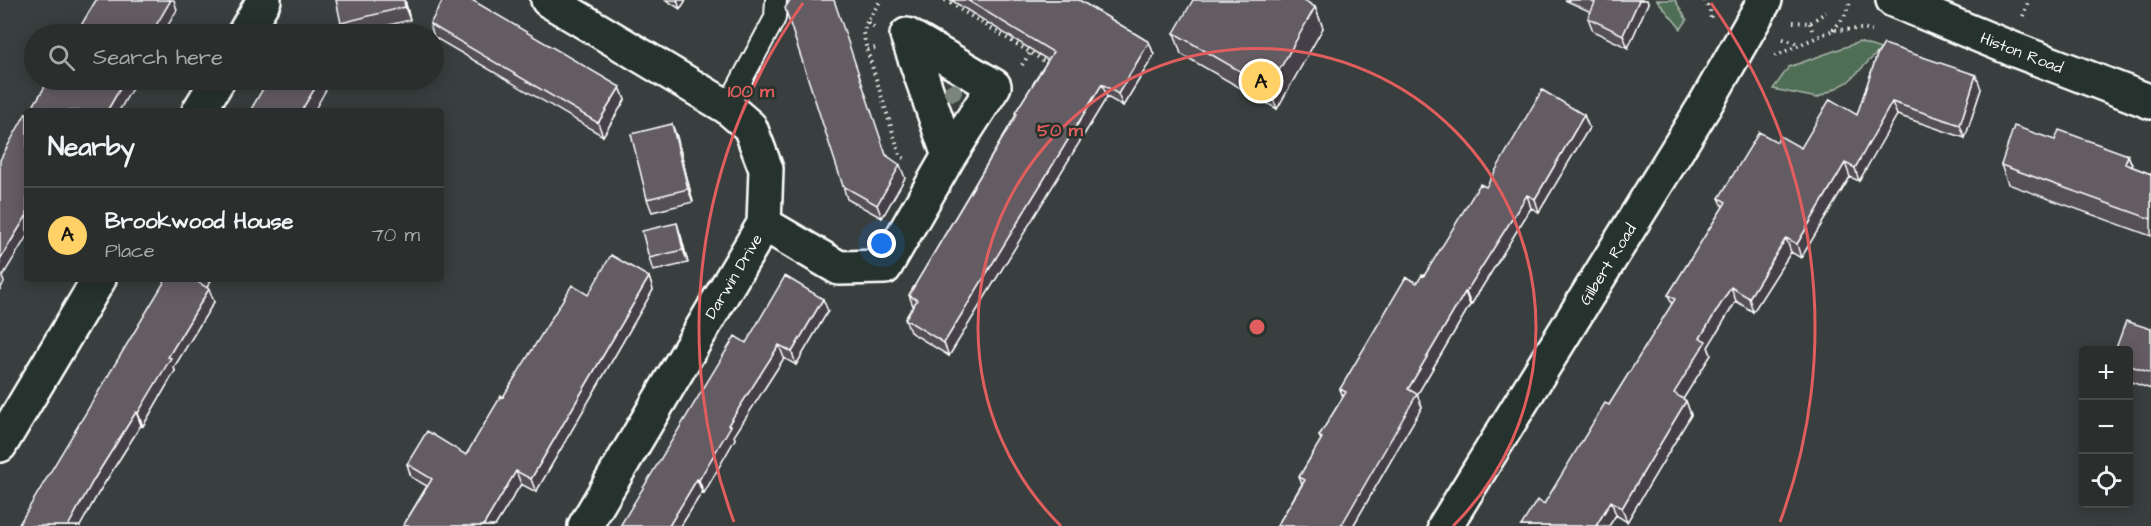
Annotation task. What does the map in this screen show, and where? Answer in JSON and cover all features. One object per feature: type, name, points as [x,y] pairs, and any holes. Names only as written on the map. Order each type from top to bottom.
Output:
[{"type":"street","points":[[250,24],[264,0]]},
{"type":"street","name":"Darwin Drive","points":[[548,0],[727,107],[750,127],[766,169],[764,224],[585,526]]},
{"type":"street","name":"Histon Road","points":[[1893,0],[2151,102]]},
{"type":"street","name":"Gilbert Road","points":[[1445,526],[1705,105],[1777,11]]},
{"type":"street","points":[[201,108],[212,90]]},
{"type":"street","points":[[764,224],[839,268],[885,267],[949,156]]},
{"type":"street","points":[[0,445],[97,282]]},
{"type":"lane","points":[[727,107],[775,18],[776,0]]},
{"type":"path","points":[[945,0],[1058,70]]},
{"type":"path","points":[[1833,30],[1844,17],[1851,0]]},
{"type":"path","points":[[1777,11],[1810,22]]},
{"type":"path","points":[[1810,22],[1826,12]]},
{"type":"path","points":[[1810,22],[1812,30]]},
{"type":"path","points":[[1766,61],[1833,30],[1873,31]]},
{"type":"path","points":[[1018,71],[1030,53]]},
{"type":"green space","points":[[1657,0],[1675,0],[1687,20],[1681,29]]},
{"type":"green space","points":[[1859,42],[1881,49],[1848,82],[1817,98],[1773,89],[1789,67]]},
{"type":"building","points":[[96,0],[171,0],[157,24],[82,24]]},
{"type":"building","points":[[336,0],[404,0],[405,7],[341,23]]},
{"type":"building","points":[[443,0],[472,0],[620,87],[598,123],[444,32],[444,24],[430,24]]},
{"type":"building","points":[[790,0],[834,0],[886,155],[900,165],[877,205],[843,186],[785,8]]},
{"type":"building","points":[[967,0],[1079,0],[1149,42],[1118,94],[1102,84],[944,343],[905,319],[917,300],[909,295],[1053,52]]},
{"type":"building","points":[[1193,0],[1304,0],[1315,7],[1269,88],[1174,33]]},
{"type":"building","points":[[1588,0],[1639,0],[1623,35],[1588,18],[1595,3]]},
{"type":"building","points":[[1884,44],[1976,75],[1960,125],[1892,102],[1855,168],[1845,163],[1797,244],[1786,238],[1749,298],[1731,287],[1700,338],[1706,341],[1674,393],[1686,401],[1622,508],[1611,501],[1596,526],[1521,526],[1537,500],[1544,504],[1605,403],[1609,405],[1675,299],[1668,295],[1726,202],[1719,198],[1759,132],[1777,142],[1780,136],[1801,148],[1830,99],[1857,115],[1877,55]]},
{"type":"building","points":[[43,90],[119,90],[109,108],[32,108]]},
{"type":"building","points":[[262,90],[314,90],[303,108],[252,108]]},
{"type":"building","points":[[1542,90],[1584,115],[1535,199],[1527,195],[1465,292],[1408,389],[1417,394],[1341,526],[1277,526],[1305,480],[1299,477],[1322,438],[1319,436],[1346,392],[1340,389],[1406,277],[1417,283],[1422,275],[1424,276],[1480,184],[1486,187]]},
{"type":"building","points":[[24,117],[24,220],[0,259],[0,160]]},
{"type":"building","points":[[672,124],[688,189],[647,199],[631,134]]},
{"type":"building","points":[[2014,126],[2055,140],[2059,130],[2128,155],[2125,164],[2151,174],[2151,219],[2001,165]]},
{"type":"building","points":[[677,223],[683,250],[649,258],[642,231]]},
{"type":"building","points":[[611,255],[649,277],[531,479],[516,471],[483,526],[403,526],[432,479],[407,464],[427,431],[466,455],[572,285],[588,295]]},
{"type":"building","points":[[785,276],[823,299],[792,352],[779,345],[728,425],[731,426],[669,526],[620,526],[735,336],[746,343]]},
{"type":"building","points":[[164,282],[198,282],[209,289],[168,357],[171,358],[94,479],[68,526],[18,526]]},
{"type":"building","points":[[2126,321],[2151,329],[2151,373],[2133,367],[2133,346],[2117,346]]},
{"type":"place","name":"Brookwood House","points":[[1261,81]]}]
